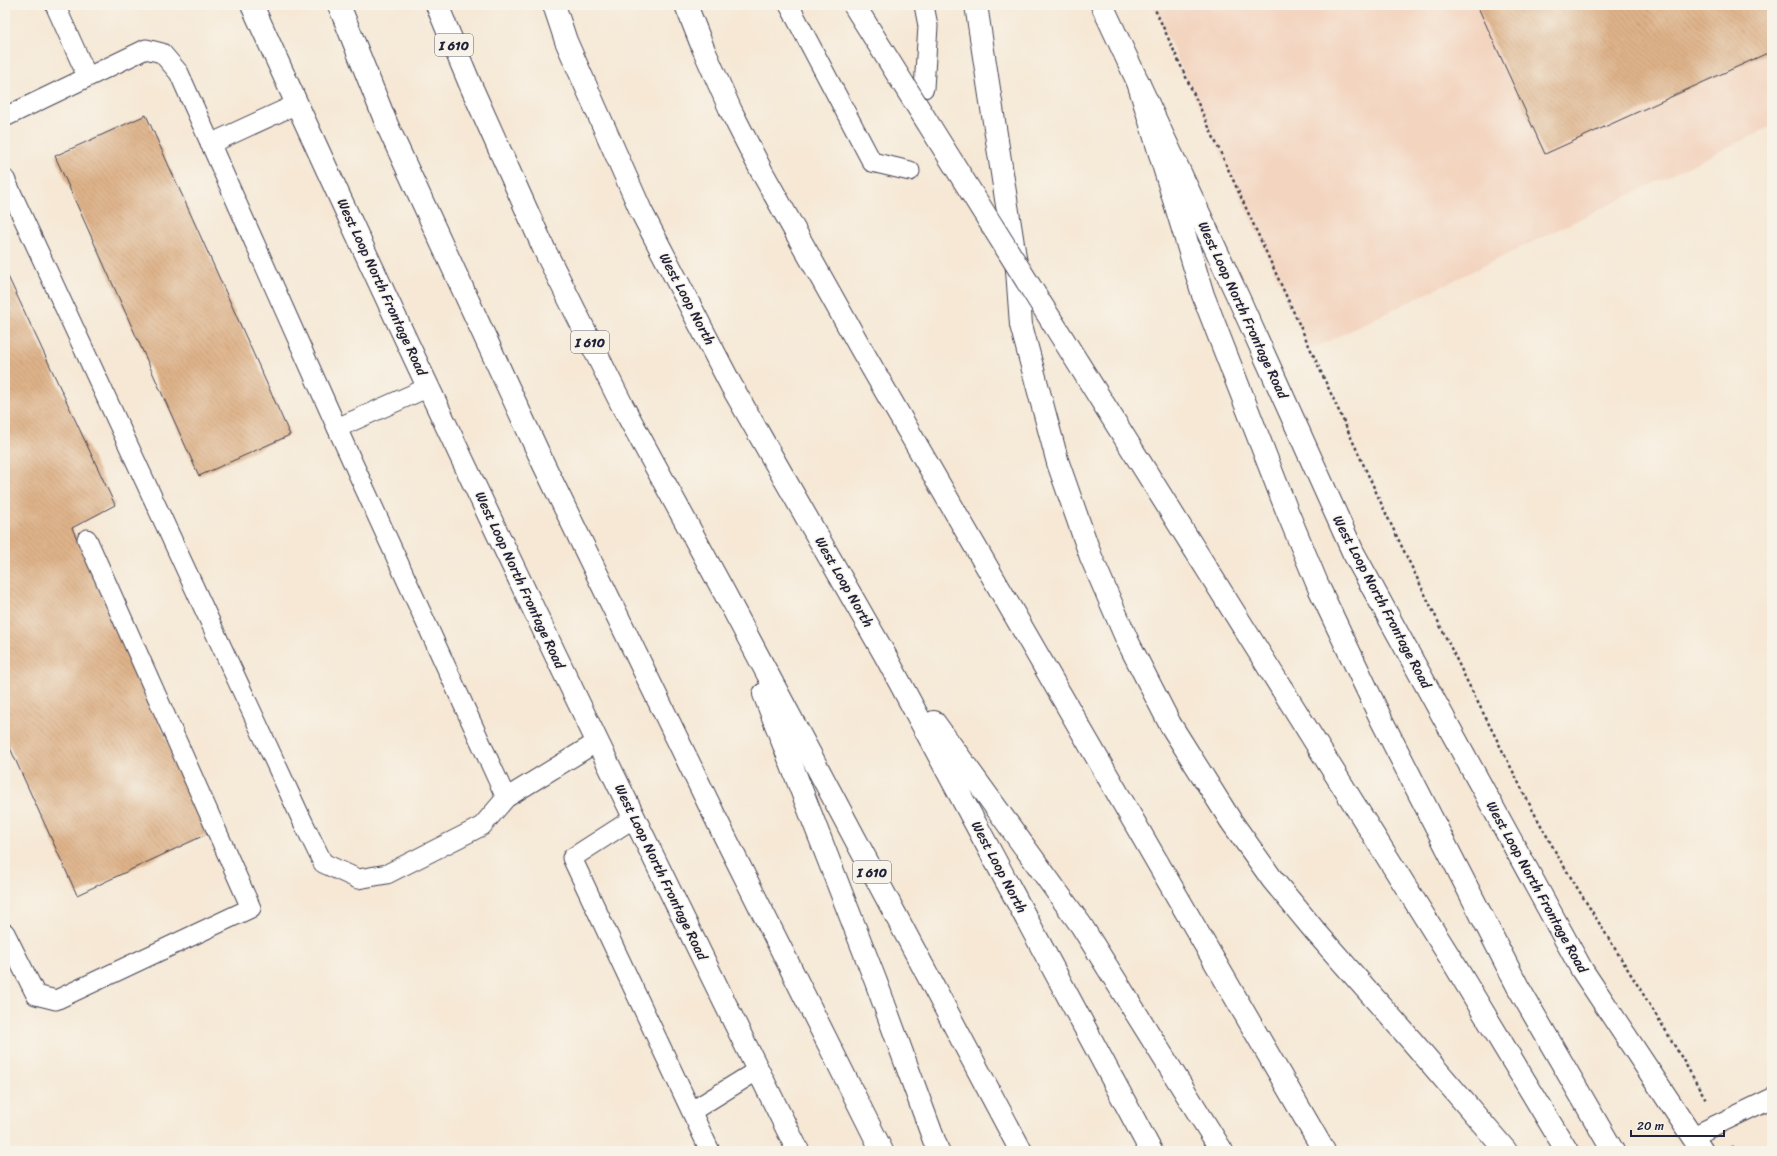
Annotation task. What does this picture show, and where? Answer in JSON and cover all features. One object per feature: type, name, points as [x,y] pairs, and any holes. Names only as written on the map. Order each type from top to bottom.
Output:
[{"type":"main road","name":"West Loop North Frontage Road","points":[[252,5],[428,387],[597,742],[798,1151]]},
{"type":"main road","points":[[339,5],[388,125],[544,465],[720,827],[882,1151]]},
{"type":"main road","name":"I 610","points":[[437,5],[470,84],[545,251],[584,331],[622,405],[724,592],[1021,1151]]},
{"type":"main road","name":"West Loop North","points":[[554,5],[566,41],[641,211],[732,385],[885,655],[1151,1151]]},
{"type":"main road","points":[[686,5],[731,111],[762,172],[830,293],[1324,1151]]},
{"type":"main road","points":[[854,5],[1456,967],[1567,1151]]},
{"type":"main road","points":[[976,5],[1017,270],[1021,324],[1058,463],[1091,557],[1128,642],[1170,724],[1231,821],[1272,878],[1315,931],[1506,1151]]},
{"type":"main road","name":"West Loop North Frontage Road","points":[[1102,5],[1239,299],[1353,552],[1582,970],[1697,1144]]},
{"type":"main road","points":[[1138,82],[1203,295],[1287,511],[1319,588],[1382,721],[1518,987],[1613,1151]]},
{"type":"main road","points":[[724,592],[840,888],[938,1151]]},
{"type":"main road","points":[[885,655],[1081,925],[1222,1151]]},
{"type":"lane","points":[[55,5],[87,76]]},
{"type":"lane","points":[[788,5],[872,162],[910,171]]},
{"type":"lane","points":[[924,5],[928,26],[924,88]]},
{"type":"lane","points":[[5,118],[87,76],[146,49],[162,53],[178,74],[337,428],[506,798]]},
{"type":"lane","points":[[210,144],[297,104]]},
{"type":"lane","points":[[5,179],[323,863],[358,879],[387,874],[482,826],[506,798],[597,742]]},
{"type":"lane","points":[[337,428],[428,387]]},
{"type":"lane","points":[[5,933],[36,995],[56,1000],[251,908],[87,539]]},
{"type":"lane","points":[[634,818],[572,858],[710,1151]]},
{"type":"lane","points":[[692,1111],[758,1070]]},
{"type":"lane","points":[[1697,1144],[1772,1098]]},
{"type":"path","points":[[1153,5],[1387,516],[1466,679],[1532,809],[1560,860],[1666,1031],[1707,1102]]},
{"type":"shaded area","points":[[1153,5],[1772,5],[1772,126],[1310,350]]},
{"type":"building","points":[[1477,5],[1772,5],[1772,51],[1545,154]]},
{"type":"building","points":[[146,115],[290,435],[199,476],[55,156]]},
{"type":"building","points":[[5,270],[115,505],[72,528],[209,833],[77,895],[5,737]]}]
